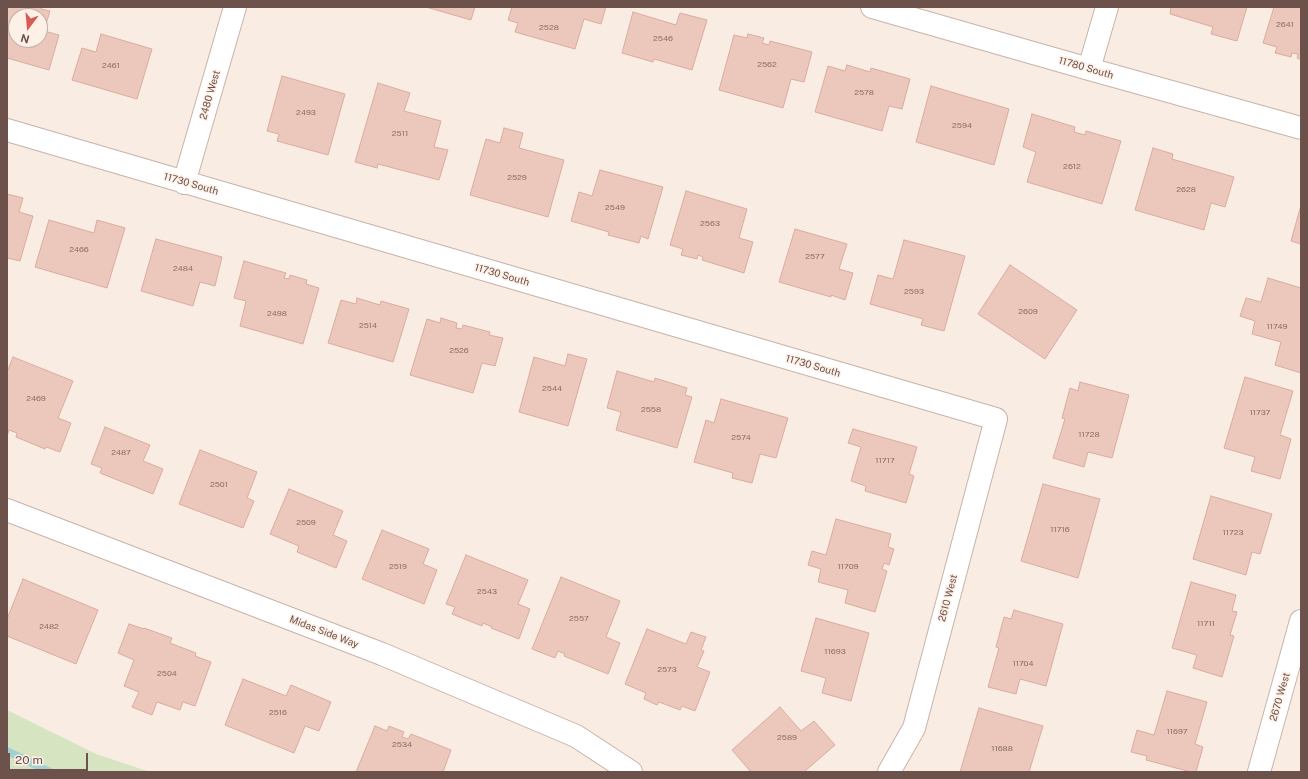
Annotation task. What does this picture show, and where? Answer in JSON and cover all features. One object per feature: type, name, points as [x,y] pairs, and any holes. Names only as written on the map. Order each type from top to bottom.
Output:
[{"type":"street","name":"2480 West","points":[[184,183],[235,7]]},
{"type":"street","name":"11780 South","points":[[872,7],[1301,128]]},
{"type":"street","points":[[1089,69],[1107,7]]},
{"type":"street","name":"11730 South","points":[[7,130],[184,183],[996,419]]},
{"type":"street","name":"2610 West","points":[[889,772],[914,728],[996,419]]},
{"type":"street","name":"Midas Side Way","points":[[7,510],[389,657],[576,736],[631,772]]},
{"type":"street","name":"2670 West","points":[[1259,772],[1301,622]]},
{"type":"green space","points":[[7,710],[96,754],[150,772],[7,772]]},
{"type":"building","points":[[7,7],[42,7],[8,8],[8,48],[48,48],[48,32],[59,35],[49,70],[7,58]]},
{"type":"building","points":[[426,7],[475,7],[471,20]]},
{"type":"building","points":[[512,7],[606,7],[601,24],[584,19],[575,49],[515,32],[518,23],[508,20]]},
{"type":"building","points":[[1171,7],[1247,7],[1237,41],[1211,34],[1213,27],[1170,14]]},
{"type":"building","points":[[1274,7],[1301,7],[1301,60],[1297,58],[1298,54],[1292,53],[1291,57],[1275,53],[1277,47],[1263,43]]},
{"type":"building","points":[[633,12],[676,25],[680,13],[707,20],[692,70],[654,59],[653,62],[622,53]]},
{"type":"building","points":[[101,34],[152,49],[137,99],[72,80],[82,48],[96,52]]},
{"type":"building","points":[[748,34],[764,38],[762,43],[769,45],[770,41],[812,52],[804,82],[791,79],[783,108],[719,90],[734,35],[747,38]]},
{"type":"building","points":[[847,65],[870,72],[871,68],[910,79],[902,109],[889,106],[882,131],[815,112],[828,66],[845,71]]},
{"type":"building","points":[[282,76],[345,94],[328,155],[277,141],[279,134],[267,131]]},
{"type":"building","points":[[378,83],[410,93],[404,111],[441,121],[434,147],[448,150],[439,180],[378,164],[377,168],[355,162]]},
{"type":"building","points":[[931,86],[1009,109],[994,165],[916,142]]},
{"type":"building","points":[[1032,114],[1075,127],[1074,132],[1085,135],[1086,131],[1121,141],[1102,204],[1027,182],[1036,152],[1023,147]]},
{"type":"building","points":[[504,128],[523,133],[519,148],[564,160],[548,217],[470,195],[486,139],[500,143]]},
{"type":"building","points":[[1153,148],[1173,154],[1172,159],[1234,177],[1225,207],[1211,203],[1204,230],[1135,210]]},
{"type":"building","points":[[600,170],[663,187],[648,239],[641,236],[639,243],[608,235],[609,232],[571,221],[579,192],[592,196]]},
{"type":"building","points":[[686,191],[747,209],[739,238],[753,242],[744,273],[702,260],[703,257],[698,255],[697,259],[681,255],[683,249],[670,245]]},
{"type":"building","points":[[7,194],[23,198],[19,212],[33,216],[20,261],[7,258]]},
{"type":"building","points":[[1301,205],[1301,244],[1291,241]]},
{"type":"building","points":[[49,220],[94,233],[97,220],[125,228],[107,288],[35,267]]},
{"type":"building","points":[[795,229],[847,244],[839,269],[853,273],[845,300],[779,282]]},
{"type":"building","points":[[156,239],[222,257],[215,286],[200,282],[193,306],[141,291]]},
{"type":"building","points":[[904,240],[965,256],[944,331],[921,325],[923,319],[870,304],[878,275],[893,279]]},
{"type":"building","points":[[244,261],[286,273],[284,278],[289,279],[290,275],[307,280],[306,284],[319,288],[303,344],[240,326],[246,301],[234,298]]},
{"type":"building","points":[[1010,265],[1077,310],[1045,359],[978,314]]},
{"type":"building","points":[[1268,278],[1301,288],[1301,373],[1275,365],[1281,342],[1252,334],[1255,321],[1240,316],[1246,298],[1261,302]]},
{"type":"building","points":[[357,298],[380,305],[381,301],[409,309],[393,362],[328,343],[341,300],[356,304]]},
{"type":"building","points":[[441,318],[457,323],[456,328],[462,329],[463,325],[490,332],[489,335],[503,338],[495,366],[482,363],[473,393],[410,375],[427,319],[440,323]]},
{"type":"building","points":[[568,354],[587,359],[568,426],[519,412],[534,357],[565,366]]},
{"type":"building","points":[[13,357],[73,381],[58,418],[71,423],[60,452],[46,447],[45,449],[16,437],[17,433],[9,430],[7,436],[7,372]]},
{"type":"building","points":[[617,371],[654,382],[655,378],[687,388],[685,395],[692,397],[677,448],[616,430],[621,412],[607,408]]},
{"type":"building","points":[[1245,377],[1293,391],[1280,435],[1291,439],[1280,479],[1251,471],[1255,457],[1224,448]]},
{"type":"building","points":[[1080,382],[1129,395],[1112,458],[1088,452],[1084,467],[1053,458],[1065,419],[1062,418],[1070,388],[1078,391]]},
{"type":"building","points":[[721,399],[788,418],[776,458],[760,454],[752,483],[732,478],[733,473],[694,462],[706,420],[714,423]]},
{"type":"building","points":[[105,427],[150,445],[143,461],[163,469],[153,494],[100,473],[102,468],[91,464]]},
{"type":"building","points":[[853,429],[917,447],[909,474],[914,476],[906,503],[865,491],[866,486],[851,481],[861,447],[848,443]]},
{"type":"building","points":[[200,450],[257,472],[247,498],[254,501],[243,528],[179,504]]},
{"type":"building","points":[[1043,484],[1100,499],[1078,578],[1021,561]]},
{"type":"building","points":[[289,489],[343,511],[333,535],[347,541],[336,568],[297,552],[299,546],[270,534]]},
{"type":"building","points":[[1211,496],[1272,514],[1260,554],[1252,552],[1246,575],[1193,559]]},
{"type":"building","points":[[836,519],[891,534],[888,547],[894,549],[889,565],[884,563],[882,569],[887,571],[875,612],[845,603],[848,590],[818,582],[821,569],[808,565],[812,551],[826,555]]},
{"type":"building","points":[[382,530],[429,549],[423,564],[437,570],[424,604],[362,579]]},
{"type":"building","points":[[466,555],[528,580],[518,604],[530,609],[519,639],[491,628],[492,627],[483,623],[482,626],[452,614],[455,607],[446,604]]},
{"type":"building","points":[[561,577],[620,601],[606,637],[620,643],[608,674],[564,656],[565,654],[558,651],[555,658],[532,649]]},
{"type":"building","points":[[23,579],[98,610],[76,664],[7,636],[7,619]]},
{"type":"building","points":[[1191,582],[1236,595],[1232,611],[1237,612],[1230,635],[1234,636],[1222,677],[1193,668],[1197,655],[1172,648]]},
{"type":"building","points":[[1014,610],[1063,624],[1046,686],[1020,679],[1016,694],[988,687],[999,648],[996,647],[1004,617],[1011,619]]},
{"type":"building","points":[[816,618],[869,633],[851,701],[822,693],[826,678],[801,671]]},
{"type":"building","points":[[129,624],[172,638],[170,643],[196,653],[195,656],[211,662],[195,706],[183,702],[180,710],[157,702],[152,715],[132,707],[139,692],[124,686],[134,660],[118,653]]},
{"type":"building","points":[[647,629],[686,644],[691,632],[706,637],[701,650],[704,651],[697,667],[710,672],[695,711],[682,706],[680,710],[659,702],[657,705],[644,699],[646,693],[625,684]]},
{"type":"building","points":[[243,679],[286,696],[291,685],[331,702],[319,731],[305,726],[294,753],[225,725]]},
{"type":"building","points":[[1167,691],[1207,702],[1195,744],[1203,747],[1196,772],[1146,760],[1147,756],[1131,752],[1137,730],[1154,735]]},
{"type":"building","points":[[780,707],[801,731],[814,721],[835,745],[804,772],[751,772],[732,750]]},
{"type":"building","points":[[979,708],[1043,726],[1029,772],[960,772]]},
{"type":"building","points":[[375,726],[387,731],[389,726],[404,732],[402,737],[408,739],[411,734],[451,750],[443,772],[356,772]]},
{"type":"waterway","points":[[7,751],[50,772]]}]
